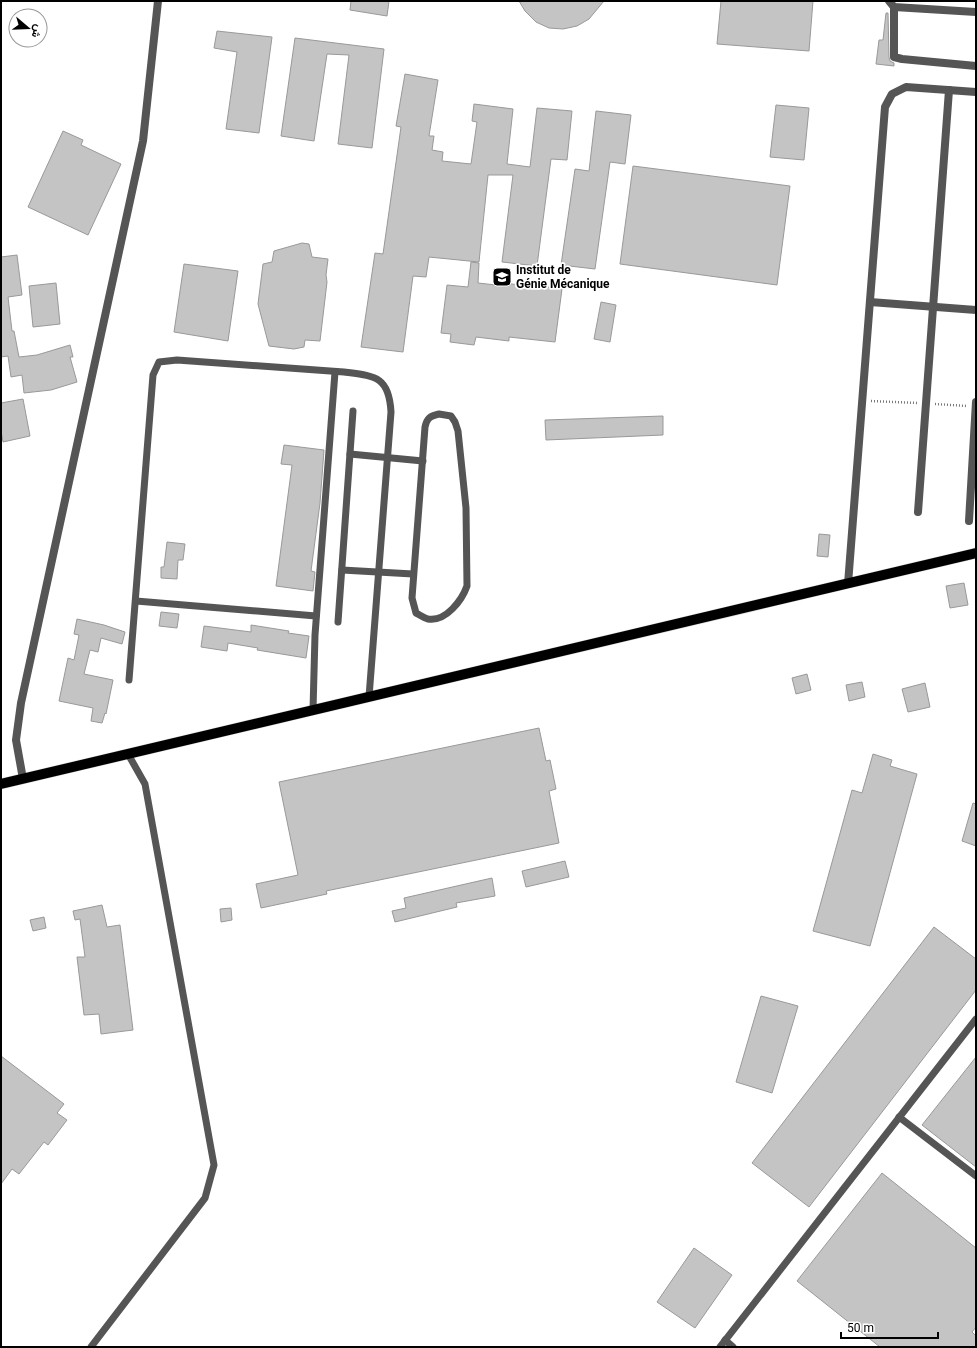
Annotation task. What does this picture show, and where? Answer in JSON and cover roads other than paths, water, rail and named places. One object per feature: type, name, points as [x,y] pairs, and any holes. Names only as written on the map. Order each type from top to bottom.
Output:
[{"type":"main road","points":[[1,784],[976,553]]},
{"type":"street","points":[[24,779],[16,740],[20,703],[143,141],[158,1]]},
{"type":"street","points":[[976,12],[891,4],[894,57],[976,66]]},
{"type":"street","points":[[848,584],[885,108],[892,94],[906,87],[976,92]]},
{"type":"street","points":[[918,512],[949,90]]},
{"type":"street","points":[[870,302],[976,310]]},
{"type":"street","points":[[969,521],[976,402]]},
{"type":"lane","points":[[129,680],[153,375],[159,362],[177,360],[370,376],[378,379],[384,384],[390,398],[391,412],[369,697]]},
{"type":"lane","points":[[313,710],[316,616],[335,372]]},
{"type":"lane","points":[[338,622],[354,411]]},
{"type":"lane","points":[[439,414],[451,416],[458,431],[466,508],[467,586],[464,596],[452,609],[437,618],[427,619],[416,613],[412,598],[423,461],[425,426],[427,420],[431,416],[439,414]]},
{"type":"lane","points":[[350,454],[423,461]]},
{"type":"lane","points":[[342,570],[413,574]]},
{"type":"lane","points":[[136,601],[316,616]]},
{"type":"lane","points":[[90,1347],[205,1198],[214,1165],[145,784],[128,754]]},
{"type":"lane","points":[[720,1347],[976,1019]]},
{"type":"lane","points":[[899,1117],[976,1176]]},
{"type":"lane","points":[[725,1340],[733,1347]]},
{"type":"place","name":"Institut de Génie Mécanique","points":[[502,277]]}]
